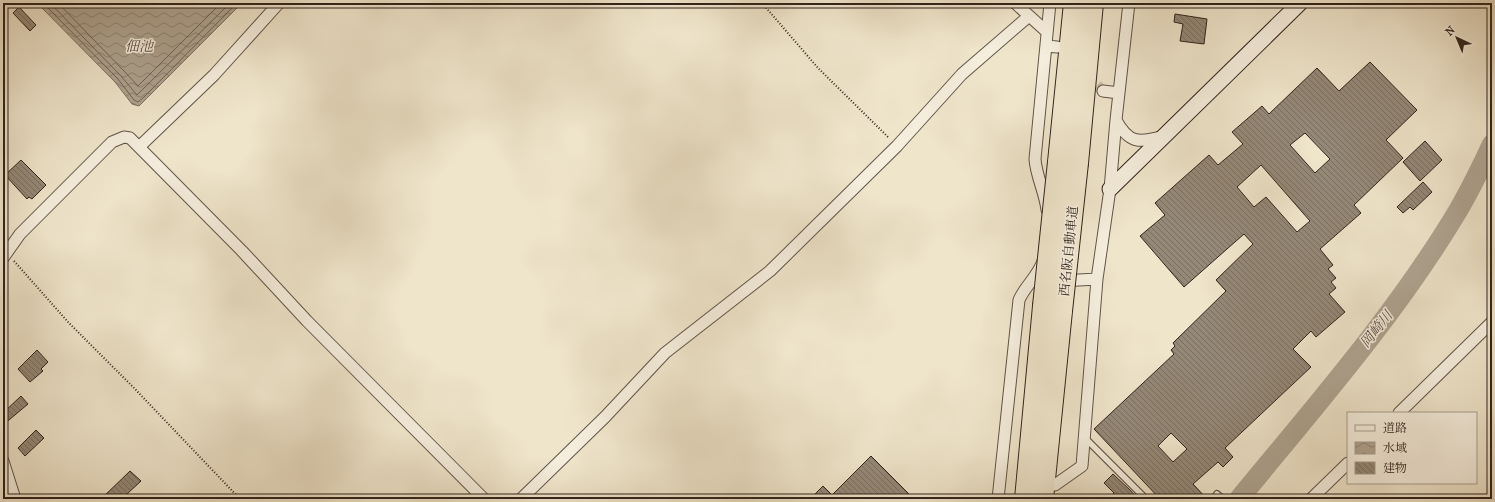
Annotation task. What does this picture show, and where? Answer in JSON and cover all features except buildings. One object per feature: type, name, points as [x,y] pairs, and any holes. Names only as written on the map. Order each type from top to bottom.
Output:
[{"type":"highway","name":"西名阪自動車道","points":[[1025,499],[1074,3]]},
{"type":"highway","name":"西名阪自動車道","points":[[1049,492],[1062,311],[1093,3]]},
{"type":"street","points":[[139,147],[214,75],[279,3]]},
{"type":"street","points":[[1015,3],[1047,32]]},
{"type":"street","points":[[998,499],[1019,300],[1023,290],[1041,267],[1043,259],[1047,209],[1037,174],[1035,159],[1051,46],[1047,32],[1050,3]]},
{"type":"street","points":[[1049,492],[1082,466],[1097,280],[1110,189],[1129,3]]},
{"type":"street","points":[[1110,189],[1300,3]]},
{"type":"street","points":[[521,499],[605,417],[665,353],[770,271],[897,146],[962,74],[1029,16]]},
{"type":"street","points":[[1103,91],[1119,93]]},
{"type":"street","points":[[1116,120],[1122,132],[1132,139],[1147,139],[1164,136]]},
{"type":"street","points":[[5,256],[20,234],[112,142],[124,137],[130,138],[249,258],[307,321],[484,499]]},
{"type":"street","points":[[1030,282],[1097,280]]},
{"type":"street","points":[[1400,412],[1492,322]]},
{"type":"street","points":[[3,461],[15,499]]},
{"type":"street","points":[[1311,499],[1347,464]]},
{"type":"lane","points":[[1084,436],[1146,499]]},
{"type":"path","points":[[762,3],[818,68],[897,146]]},
{"type":"path","points":[[5,256],[240,499]]},
{"type":"water","name":"佃池","points":[[42,3],[242,3],[139,106],[132,104],[115,82],[41,7]]},
{"type":"waterway","name":"岡崎川","points":[[1239,499],[1355,358],[1409,285],[1459,209],[1492,144]]},
{"type":"tunnel","points":[[1085,74],[1103,91]]}]
